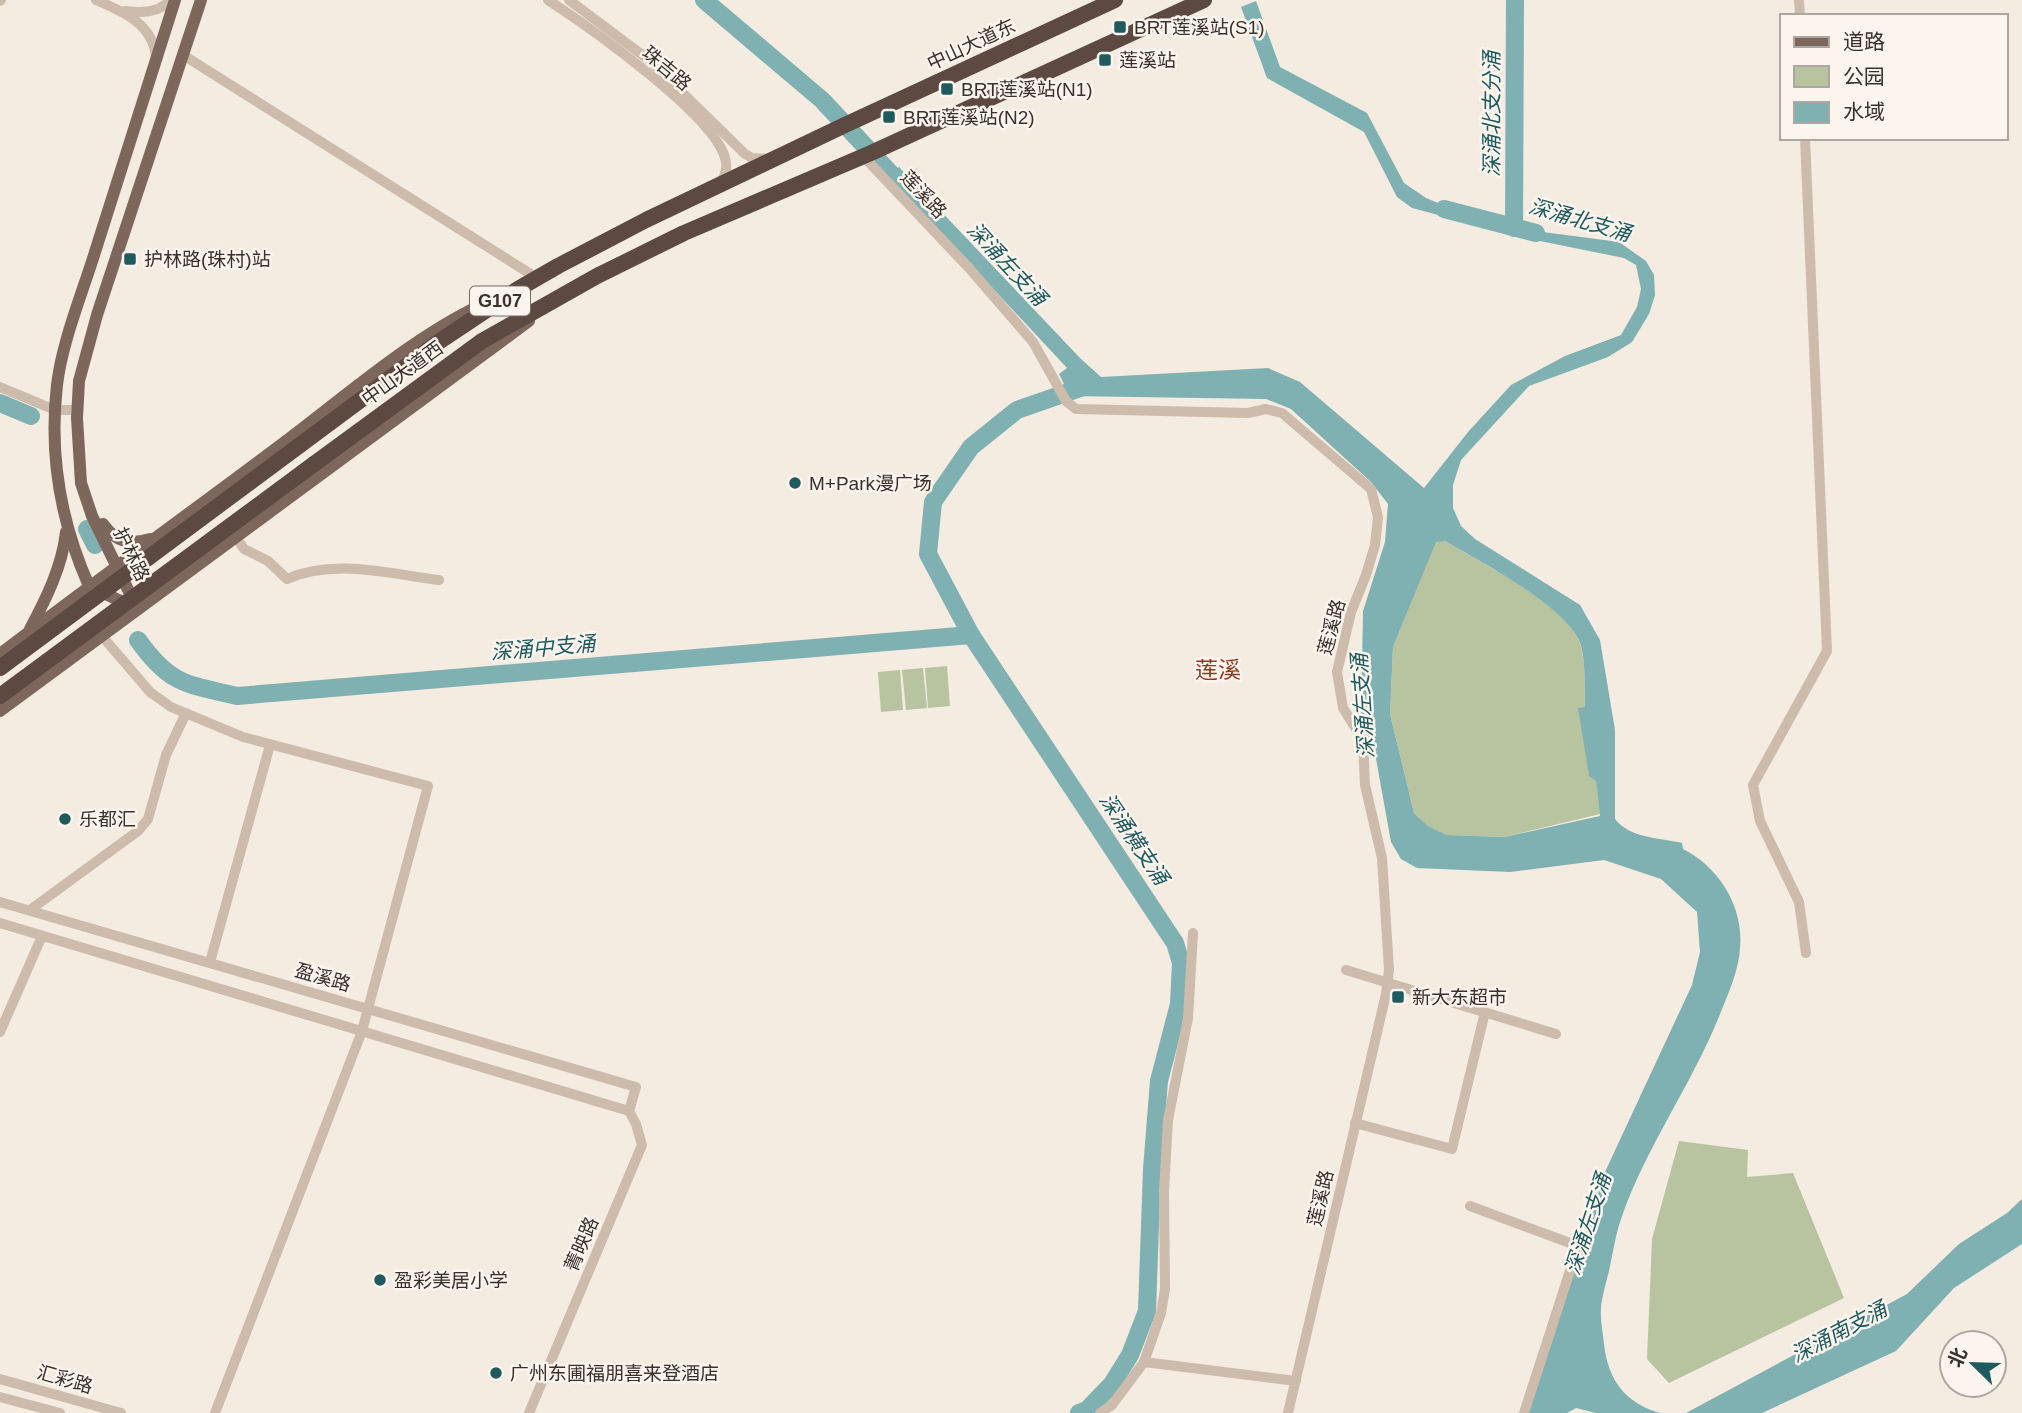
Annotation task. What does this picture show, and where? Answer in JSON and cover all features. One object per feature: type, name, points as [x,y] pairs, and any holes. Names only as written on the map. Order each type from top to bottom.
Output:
[{"type":"highway","name":"中山大道东","points":[[776,159],[1115,0]]},
{"type":"highway","name":"G107","points":[[867,154],[1204,0]]},
{"type":"highway","name":"中山大道西","points":[[0,696],[482,341],[569,291],[684,233],[867,154]]},
{"type":"highway","name":"中山大道西","points":[[0,667],[440,341],[518,289],[646,220],[776,159]]},
{"type":"main road","points":[[89,586],[73,550],[66,521],[56,454],[57,382],[64,351],[173,0]]},
{"type":"main road","name":"护林路","points":[[137,609],[89,508],[81,483],[77,410],[79,381],[97,315],[201,0]]},
{"type":"main road","points":[[4,651],[436,330],[463,314],[518,289]]},
{"type":"main road","points":[[0,711],[569,291]]},
{"type":"main road","points":[[89,508],[117,539],[127,543],[154,538]]},
{"type":"main road","points":[[27,634],[51,586],[64,544],[66,521]]},
{"type":"main road","name":"护林路","points":[[89,586],[137,609]]},
{"type":"main road","points":[[4,651],[21,648],[34,654],[39,668],[32,688]]},
{"type":"street","points":[[96,0],[122,11],[149,33],[155,47],[156,60]]},
{"type":"street","points":[[122,11],[146,13],[155,11],[173,0]]},
{"type":"street","name":"珠吉路","points":[[548,0],[663,86],[708,131],[720,146],[725,158],[726,170],[719,187]]},
{"type":"street","name":"珠吉路","points":[[569,0],[649,60],[746,154],[762,159],[776,159]]},
{"type":"street","points":[[183,55],[537,278]]},
{"type":"street","points":[[1805,140],[1827,652],[1753,785],[1760,821],[1799,902],[1806,953]]},
{"type":"street","name":"莲溪路","points":[[867,154],[1032,342],[1066,401],[1076,409],[1248,413],[1266,409],[1282,413],[1371,489],[1378,517],[1374,544],[1366,575],[1351,612],[1337,672],[1342,708],[1362,734],[1364,746],[1365,785],[1382,858],[1388,938],[1388,982],[1289,1413]]},
{"type":"street","points":[[0,387],[55,410],[77,410]]},
{"type":"street","points":[[235,536],[244,549],[268,561],[288,579],[302,572],[351,569],[439,580]]},
{"type":"street","points":[[102,636],[150,692],[171,707],[243,737],[428,786],[362,1031],[215,1413]]},
{"type":"street","points":[[30,910],[138,831],[148,819],[166,755],[186,713]]},
{"type":"street","points":[[210,962],[270,745]]},
{"type":"street","name":"盈溪路","points":[[0,902],[636,1087],[629,1111]]},
{"type":"street","points":[[0,923],[629,1111]]},
{"type":"street","points":[[1100,1413],[1112,1405],[1144,1362],[1161,1312],[1165,1289],[1164,1191],[1168,1120],[1188,1018],[1194,933]]},
{"type":"street","points":[[0,1032],[41,936]]},
{"type":"street","points":[[1346,970],[1556,1034]]},
{"type":"street","points":[[1355,1123],[1452,1149],[1485,1012]]},
{"type":"street","name":"菁映路","points":[[529,1413],[642,1145],[629,1111]]},
{"type":"street","points":[[1470,1206],[1578,1246],[1524,1413]]},
{"type":"street","points":[[1144,1362],[1296,1381]]},
{"type":"street","name":"汇彩路","points":[[0,1379],[97,1410],[121,1413]]},
{"type":"street","name":"汇彩路","points":[[0,1397],[60,1413]]},
{"type":"green space","points":[[1436,541],[1445,541],[1523,587],[1561,617],[1574,632],[1583,654],[1584,669],[1585,707],[1579,709],[1589,775],[1596,780],[1600,814],[1504,837],[1447,835],[1428,826],[1414,813],[1390,714],[1393,647]]},
{"type":"green space","points":[[947,666],[950,706],[928,708],[925,668]]},
{"type":"green space","points":[[923,668],[927,708],[906,710],[902,670]]},
{"type":"green space","points":[[900,670],[903,710],[881,712],[878,672]]},
{"type":"green space","points":[[1679,1141],[1748,1150],[1747,1177],[1793,1173],[1844,1298],[1669,1383],[1647,1359],[1652,1239]]},
{"type":"water","points":[[1256,1],[1280,67],[1367,113],[1404,183],[1426,198],[1491,225],[1619,242],[1646,261],[1654,275],[1655,295],[1649,314],[1632,342],[1608,357],[1529,386],[1461,460],[1453,485],[1453,508],[1461,526],[1475,539],[1580,605],[1600,640],[1615,730],[1615,819],[1637,834],[1682,843],[1683,849],[1708,866],[1718,877],[1727,890],[1738,918],[1739,956],[1731,987],[1711,1036],[1631,1192],[1617,1232],[1602,1303],[1601,1321],[1606,1357],[1614,1379],[1637,1403],[1660,1413],[1596,1413],[1576,1408],[1567,1413],[1528,1413],[1605,1172],[1692,985],[1700,952],[1697,912],[1661,879],[1604,860],[1510,872],[1417,868],[1401,859],[1391,842],[1375,753],[1361,724],[1363,611],[1385,542],[1388,504],[1371,482],[1291,409],[1266,399],[1070,396],[1059,374],[1067,368],[886,174],[899,167],[1101,377],[1268,368],[1300,382],[1424,488],[1468,432],[1511,385],[1565,356],[1621,335],[1637,307],[1641,289],[1636,265],[1624,258],[1525,238],[1412,208],[1397,197],[1364,132],[1267,78],[1241,7]],"holes":[[[1445,541],[1522,587],[1561,617],[1574,632],[1581,646],[1584,668],[1585,707],[1578,708],[1589,776],[1596,781],[1600,816],[1504,837],[1447,835],[1428,826],[1414,813],[1390,714],[1393,647],[1436,542]]]},
{"type":"water","name":"深涌南支涌","points":[[2022,1199],[2022,1244],[1954,1288],[1896,1351],[1762,1413],[1686,1413],[1907,1294],[1959,1244],[2007,1213]]},
{"type":"waterway","name":"深涌左支涌","points":[[704,0],[822,100],[905,189]]},
{"type":"waterway","name":"深涌北支分涌","points":[[1514,228],[1515,0]]},
{"type":"waterway","name":"深涌北支涌","points":[[1444,209],[1536,233]]},
{"type":"waterway","name":"深涌横支涌","points":[[1079,1413],[1087,1410],[1112,1384],[1130,1355],[1147,1311],[1152,1169],[1159,1081],[1179,1004],[1181,963],[1175,943],[971,635],[928,554],[933,502],[971,447],[1017,410],[1089,385]]},
{"type":"waterway","name":"深涌中支涌","points":[[0,403],[31,416]]},
{"type":"waterway","name":"深涌中支涌","points":[[87,529],[95,545]]},
{"type":"waterway","name":"深涌中支涌","points":[[138,640],[160,666],[180,680],[237,696],[971,635]]},
{"type":"place","name":"BRT莲溪站(S1)","points":[[1120,27]]},
{"type":"place","name":"莲溪站","points":[[1105,60]]},
{"type":"place","name":"BRT莲溪站(N1)","points":[[947,89]]},
{"type":"place","name":"BRT莲溪站(N2)","points":[[889,117]]},
{"type":"place","name":"护林路(珠村)站","points":[[130,259]]},
{"type":"place","name":"M+Park漫广场","points":[[795,483]]},
{"type":"place","name":"乐都汇","points":[[65,819]]},
{"type":"place","name":"新大东超市","points":[[1398,997]]},
{"type":"place","name":"盈彩美居小学","points":[[380,1280]]},
{"type":"place","name":"广州东圃福朋喜来登酒店","points":[[496,1373]]},
{"type":"district","name":"莲溪","points":[[1218,670]]}]
